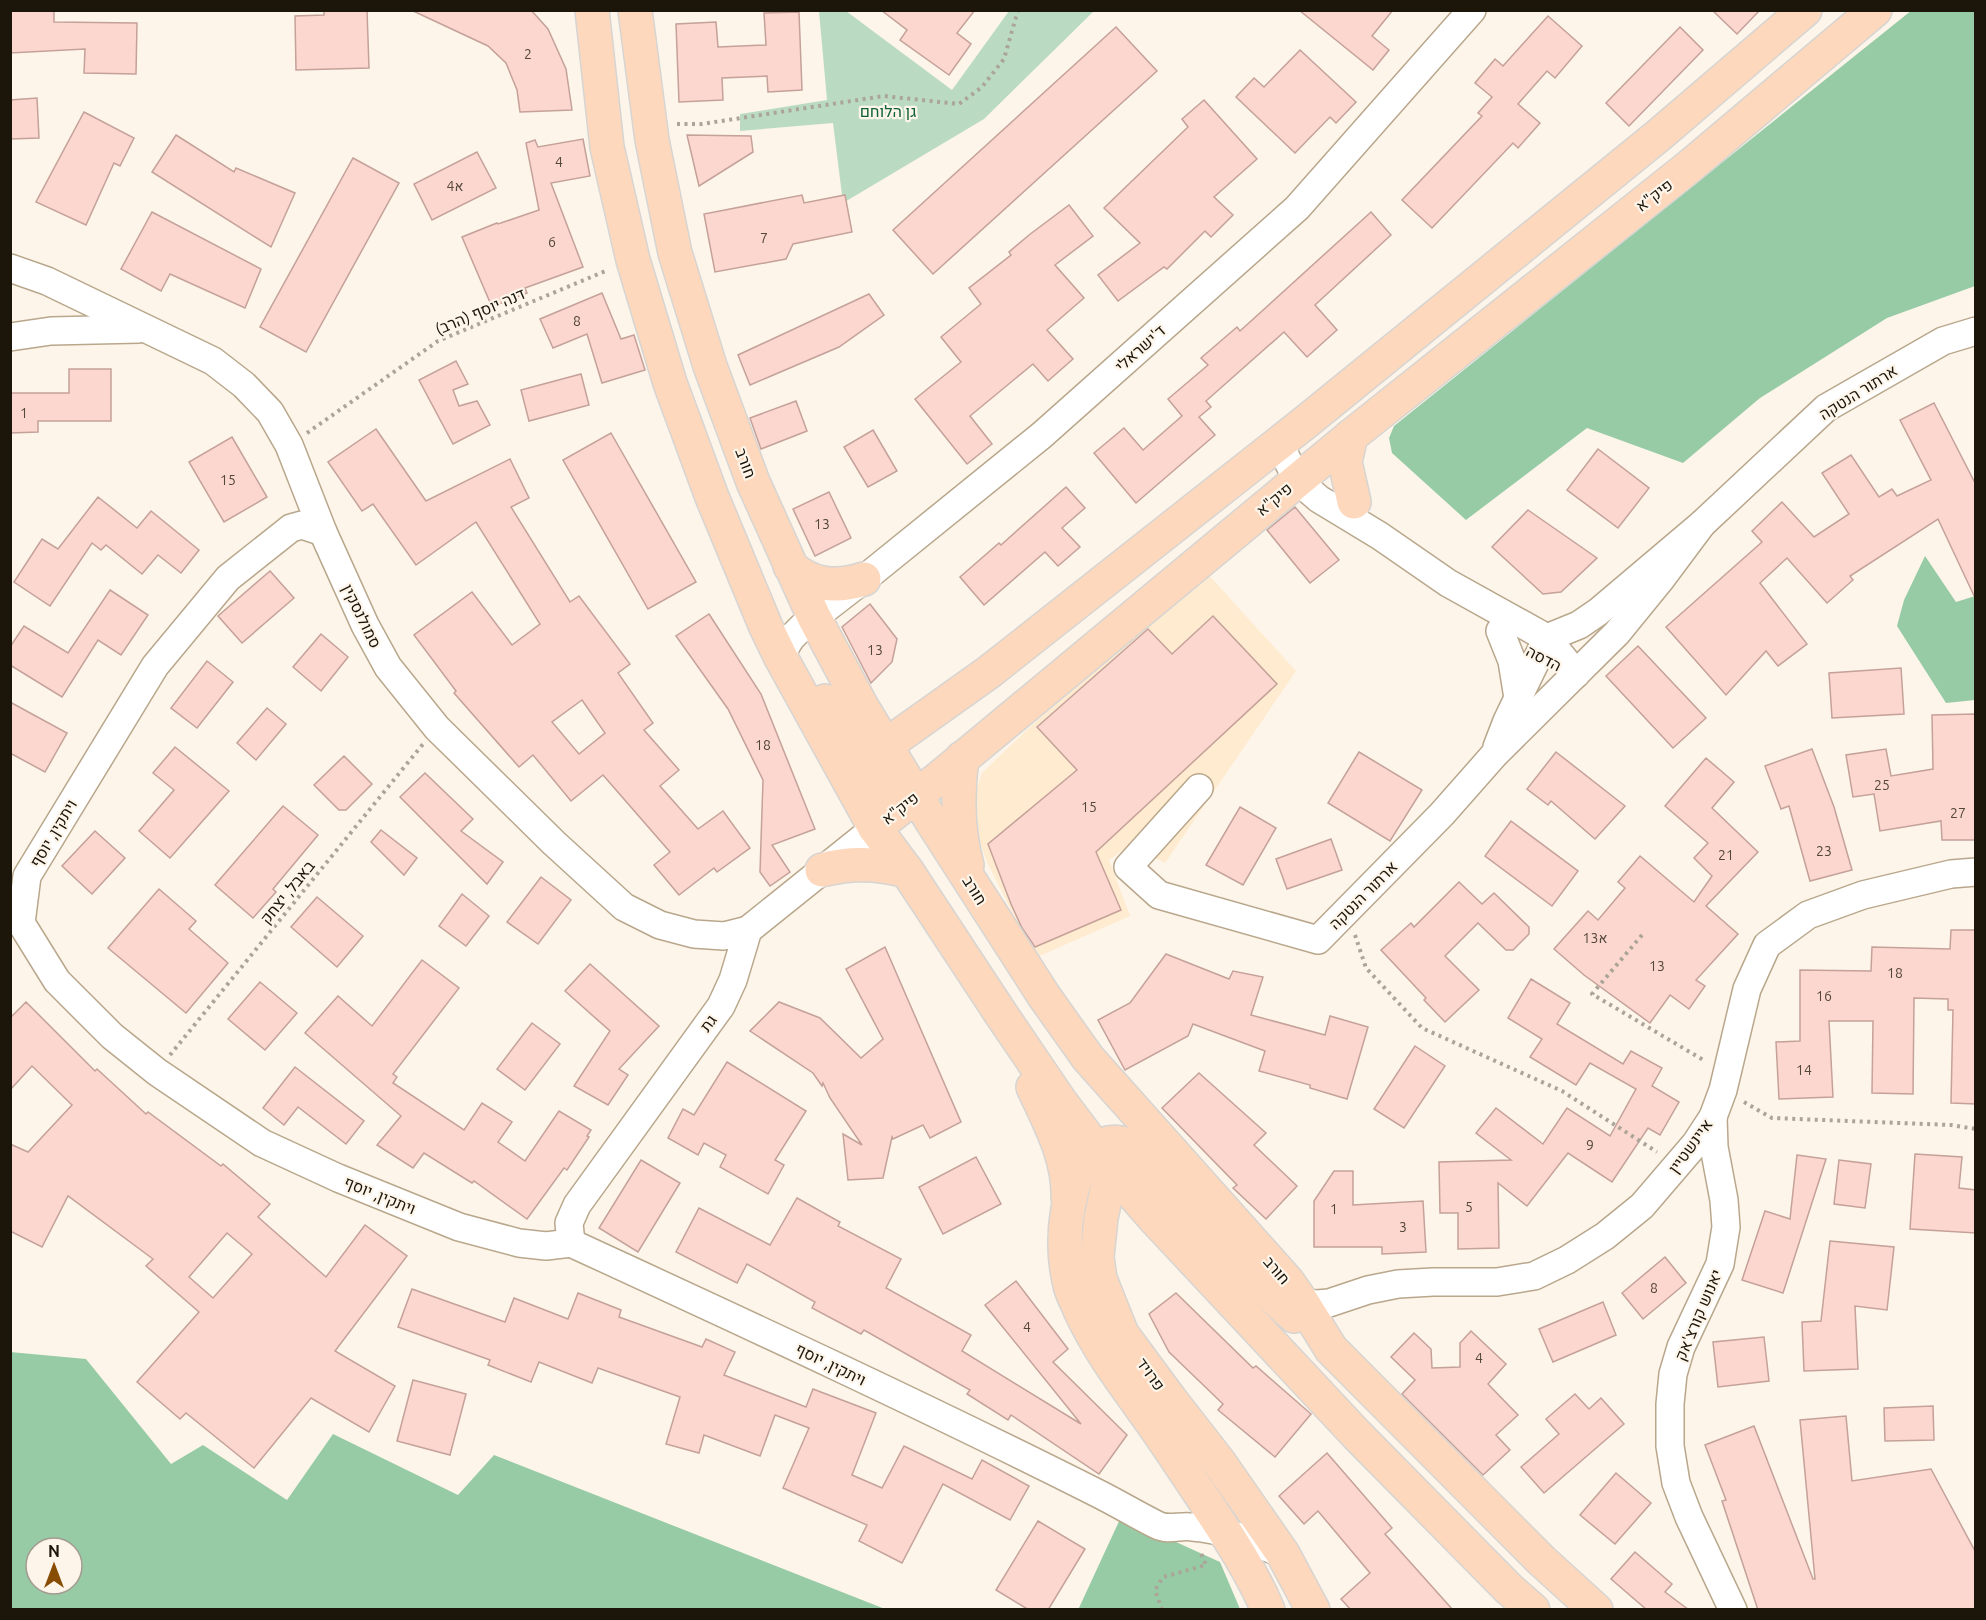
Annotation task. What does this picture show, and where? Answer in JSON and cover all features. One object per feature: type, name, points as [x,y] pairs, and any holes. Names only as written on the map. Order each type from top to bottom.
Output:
[{"type":"main road","points":[[573,10],[586,22],[594,22],[607,147],[633,260],[677,404],[712,497],[766,627],[875,828],[907,871],[1060,1101],[1110,1154],[1153,1217],[1357,1435],[1509,1589],[1533,1610]]},
{"type":"main road","name":"חורב","points":[[635,10],[652,140],[675,253],[718,387],[753,482],[790,566],[814,617],[862,707],[878,758],[916,795],[1044,996],[1088,1058],[1265,1256],[1302,1302],[1331,1349],[1541,1560],[1596,1610]]},
{"type":"main road","points":[[780,656],[820,695],[853,739],[878,758],[1279,443],[1659,135],[1805,10]]},
{"type":"main road","name":"פיק\"א","points":[[878,758],[868,793],[875,828],[1351,436],[1690,166],[1875,10]]},
{"type":"main road","points":[[1351,436],[1345,462],[1354,502]]},
{"type":"main road","points":[[790,566],[805,578],[828,585],[864,579]]},
{"type":"main road","points":[[862,707],[886,714],[906,716],[935,711]]},
{"type":"main road","points":[[962,758],[958,795],[959,826],[967,863],[978,895]]},
{"type":"main road","points":[[822,870],[838,865],[869,863],[907,871]]},
{"type":"main road","points":[[999,1011],[1060,1146],[1067,1175],[1068,1205]]},
{"type":"main road","name":"פרויד","points":[[1128,1105],[1126,1128],[1110,1154],[1097,1257],[1100,1279],[1122,1334],[1220,1462],[1283,1554],[1313,1610]]},
{"type":"main road","points":[[1110,1154],[1152,1173],[1257,1283],[1331,1349]]},
{"type":"main road","name":"פרויד","points":[[1110,1154],[1078,1169],[1068,1205],[1064,1251],[1070,1287],[1091,1335],[1226,1533],[1268,1610]]},
{"type":"main road","points":[[1097,1257],[1112,1229],[1128,1220],[1153,1217]]},
{"type":"street","name":"ד'ישראלי","points":[[780,656],[791,638],[814,617],[1042,435],[1298,208],[1472,10]]},
{"type":"street","name":"סמולנסקין","points":[[10,267],[48,280],[143,329],[213,361],[244,385],[270,412],[289,445],[323,532],[365,625],[388,667],[437,728],[554,843],[624,907],[660,925],[694,934],[724,936],[748,930]]},
{"type":"street","points":[[51,331],[68,322],[74,304],[74,293]]},
{"type":"street","points":[[10,337],[51,331],[143,329]]},
{"type":"street","name":"ארתור הנטקה","points":[[1494,755],[1543,647],[1598,612],[1702,524],[1826,408],[1943,340],[1976,331]]},
{"type":"street","name":"הדסה","points":[[1279,443],[1307,472],[1319,499],[1380,536],[1543,647],[1576,674]]},
{"type":"street","name":"הדסה","points":[[1307,472],[1333,478],[1380,536]]},
{"type":"street","name":"ארתור הנטקה","points":[[1199,788],[1128,867],[1159,895],[1318,940],[1443,814],[1494,755],[1632,616],[1702,524]]},
{"type":"street","name":"ויתקין, יוסף","points":[[323,532],[302,525],[291,528],[228,578],[155,666],[27,876],[16,925],[57,981],[112,1036],[157,1072],[262,1143],[338,1178],[459,1227],[519,1243],[546,1246],[571,1244],[795,1346],[1097,1493],[1159,1527],[1174,1529],[1190,1526],[1226,1533],[1283,1554]]},
{"type":"street","name":"הדסה","points":[[1448,583],[1500,631],[1521,646],[1543,647]]},
{"type":"street","points":[[1500,631],[1512,661],[1518,698]]},
{"type":"street","points":[[748,930],[875,828]]},
{"type":"street","name":"איינשטיין","points":[[1302,1302],[1329,1303],[1368,1290],[1398,1284],[1497,1282],[1534,1276],[1567,1260],[1605,1236],[1642,1206],[1696,1143],[1713,1117],[1725,1082],[1747,989],[1767,945],[1808,915],[1863,895],[1951,874],[1976,872]]},
{"type":"street","name":"גת","points":[[571,1244],[569,1223],[577,1205],[721,1006],[734,980],[748,930]]},
{"type":"street","name":"יאנוש קורצ'אק","points":[[1713,1117],[1714,1147],[1724,1200],[1726,1227],[1720,1264],[1681,1347],[1673,1374],[1670,1446],[1676,1483],[1689,1517],[1733,1610]]},
{"type":"path","points":[[702,124],[884,96],[959,104],[982,87],[1004,59],[1018,10]]},
{"type":"path","name":"דנה יוסף (הרב)","points":[[289,445],[438,341],[633,260]]},
{"type":"path","name":"באבל, יצחק","points":[[157,1072],[437,728]]},
{"type":"path","points":[[1347,912],[1366,968],[1422,1028],[1562,1091],[1677,1166]]},
{"type":"path","points":[[1642,934],[1592,994],[1725,1082],[1772,1118],[1939,1124],[1976,1129]]},
{"type":"path","points":[[1162,1610],[1155,1590],[1163,1577],[1206,1565]]},
{"type":"shaded area","points":[[1205,571],[1296,671],[1165,863],[1130,845],[1109,860],[1130,916],[1035,958],[987,862],[974,826],[973,799],[982,773],[1031,726]]},
{"type":"green space","points":[[1912,10],[1975,11],[1975,286],[1887,318],[1760,398],[1683,463],[1587,428],[1466,520],[1392,453],[1389,438],[1394,426]]},
{"type":"green space","name":"גן הלוחם","points":[[819,11],[846,11],[952,90],[1009,11],[1094,11],[984,119],[843,203],[833,123],[740,131],[740,114],[827,100]]},
{"type":"green space","points":[[1925,556],[1956,602],[1975,596],[1975,700],[1946,703],[1897,626],[1904,600]]},
{"type":"green space","points":[[10,1352],[86,1359],[171,1464],[203,1445],[287,1500],[333,1434],[458,1495],[494,1455],[885,1609],[11,1609]]},
{"type":"green space","points":[[1121,1517],[1220,1562],[1240,1609],[1078,1610]]},
{"type":"building","points":[[10,10],[54,10],[54,22],[137,23],[136,74],[84,73],[85,49],[10,53]]},
{"type":"building","points":[[324,10],[367,10],[369,68],[296,70],[295,16],[324,15]]},
{"type":"building","points":[[411,10],[531,10],[548,29],[566,69],[572,110],[520,112],[517,90],[506,63],[488,46]]},
{"type":"building","points":[[881,10],[975,10],[957,33],[971,44],[949,75],[900,40],[907,30]]},
{"type":"building","points":[[1299,10],[1393,10],[1372,36],[1389,50],[1373,70]]},
{"type":"building","points":[[1712,10],[1760,10],[1737,34]]},
{"type":"building","points":[[799,12],[802,90],[768,92],[767,76],[722,78],[723,100],[679,102],[676,24],[716,22],[718,47],[766,45],[764,13]]},
{"type":"building","points":[[1548,16],[1582,46],[1555,78],[1547,71],[1518,104],[1540,123],[1518,148],[1513,143],[1432,228],[1402,200],[1482,116],[1478,113],[1492,97],[1475,83],[1495,59],[1503,66]]},
{"type":"building","points":[[1116,27],[1157,71],[933,274],[893,230]]},
{"type":"building","points":[[1680,27],[1703,50],[1629,126],[1606,103]]},
{"type":"building","points":[[1300,50],[1356,102],[1336,123],[1330,117],[1295,153],[1236,97],[1254,78],[1264,87]]},
{"type":"building","points":[[37,98],[39,138],[10,139],[10,100]]},
{"type":"building","points":[[1204,100],[1257,159],[1214,197],[1233,215],[1211,237],[1205,231],[1167,269],[1164,267],[1118,301],[1098,275],[1140,243],[1104,208],[1188,127],[1182,119]]},
{"type":"building","points":[[84,112],[134,138],[120,166],[114,163],[86,225],[36,202]]},
{"type":"building","points":[[176,135],[234,172],[236,168],[295,193],[271,247],[152,172]]},
{"type":"building","points":[[687,135],[751,136],[753,152],[699,186]]},
{"type":"building","points":[[583,139],[590,176],[551,183],[583,267],[525,288],[527,293],[492,307],[462,237],[539,210],[526,143],[535,140],[538,147]]},
{"type":"building","points":[[477,152],[496,188],[432,220],[414,184]]},
{"type":"building","points":[[353,158],[399,183],[306,352],[260,327]]},
{"type":"building","points":[[802,195],[804,203],[845,195],[852,232],[793,244],[786,259],[715,272],[704,214]]},
{"type":"building","points":[[1069,205],[1093,236],[1055,265],[1084,298],[1047,330],[1073,359],[1048,381],[1033,364],[970,416],[992,444],[967,464],[915,399],[961,362],[941,337],[981,304],[969,288],[1011,255],[1009,252],[1029,235]]},
{"type":"building","points":[[152,212],[261,269],[245,308],[170,274],[161,291],[121,269]]},
{"type":"building","points":[[1371,212],[1391,235],[1315,305],[1337,330],[1307,357],[1284,332],[1206,401],[1211,407],[1199,417],[1215,435],[1136,503],[1094,453],[1124,428],[1143,450],[1182,416],[1168,399],[1208,365],[1201,358],[1237,327],[1240,331]]},
{"type":"building","points":[[602,293],[621,339],[634,335],[645,370],[602,383],[587,334],[553,348],[540,319]]},
{"type":"building","points":[[869,294],[884,315],[839,347],[750,385],[738,355]]},
{"type":"building","points":[[456,361],[468,384],[453,390],[459,406],[477,401],[490,425],[453,444],[419,380]]},
{"type":"building","points":[[69,369],[111,369],[111,421],[38,421],[38,432],[10,433],[10,393],[69,393]]},
{"type":"building","points":[[581,374],[589,405],[529,421],[521,390]]},
{"type":"building","points":[[796,401],[807,431],[761,449],[750,418]]},
{"type":"building","points":[[1934,403],[1976,485],[1976,600],[1938,519],[1850,576],[1853,580],[1827,603],[1787,558],[1760,583],[1807,644],[1778,666],[1766,651],[1726,695],[1666,627],[1762,542],[1752,531],[1782,502],[1814,537],[1849,514],[1822,473],[1851,455],[1879,497],[1892,489],[1897,496],[1931,480],[1900,420]]},
{"type":"building","points":[[376,429],[426,501],[510,459],[529,498],[511,507],[570,602],[579,596],[630,664],[618,673],[653,723],[644,730],[679,770],[660,786],[698,829],[723,811],[750,848],[717,872],[714,868],[679,895],[654,865],[670,852],[603,775],[571,801],[533,755],[519,767],[454,693],[456,691],[414,635],[472,592],[512,645],[540,624],[476,522],[416,565],[373,504],[362,511],[328,462]],"holes":[[[582,700],[605,733],[579,754],[552,722]]]},
{"type":"building","points":[[873,430],[897,471],[868,487],[844,447]]},
{"type":"building","points":[[611,433],[696,582],[648,609],[563,460]]},
{"type":"building","points":[[232,437],[267,497],[224,522],[189,462]]},
{"type":"building","points":[[1598,449],[1649,488],[1618,528],[1567,490]]},
{"type":"building","points":[[1066,487],[1085,508],[1062,528],[1080,547],[1058,566],[1045,552],[984,605],[960,577],[999,543],[1001,545]]},
{"type":"building","points":[[829,492],[851,538],[815,556],[793,509]]},
{"type":"building","points":[[98,497],[137,528],[151,511],[199,550],[181,573],[158,555],[142,574],[106,545],[101,550],[92,543],[50,606],[14,582],[42,539],[58,549]]},
{"type":"building","points":[[1295,507],[1339,560],[1310,583],[1267,530]]},
{"type":"building","points":[[1528,510],[1597,558],[1561,592],[1543,594],[1492,547]]},
{"type":"building","points":[[270,571],[294,598],[242,643],[218,616]]},
{"type":"building","points":[[110,590],[148,615],[121,655],[98,640],[62,697],[10,665],[10,647],[24,626],[68,653]]},
{"type":"building","points":[[870,604],[897,639],[892,662],[871,683],[842,627]]},
{"type":"building","points":[[709,614],[761,694],[815,829],[772,845],[790,872],[770,886],[760,872],[763,780],[728,709],[676,636]]},
{"type":"building","points":[[1213,616],[1277,684],[1096,852],[1121,910],[1035,947],[1022,928],[1011,904],[988,844],[1077,770],[1037,727],[1148,629],[1172,654]]},
{"type":"building","points":[[321,634],[348,657],[321,691],[293,667]]},
{"type":"building","points":[[1638,646],[1706,718],[1673,748],[1606,676]]},
{"type":"building","points":[[207,661],[233,682],[197,728],[171,708]]},
{"type":"building","points":[[1901,668],[1904,714],[1832,718],[1829,673]]},
{"type":"building","points":[[10,702],[67,733],[45,772],[10,753]]},
{"type":"building","points":[[267,708],[286,724],[256,760],[237,743]]},
{"type":"building","points":[[1976,714],[1976,840],[1942,840],[1941,821],[1880,831],[1874,794],[1853,797],[1846,755],[1886,749],[1891,776],[1933,769],[1932,715]]},
{"type":"building","points":[[175,747],[229,791],[170,858],[139,831],[174,790],[153,773]]},
{"type":"building","points":[[1812,749],[1834,807],[1852,870],[1810,881],[1789,806],[1781,809],[1765,766]]},
{"type":"building","points":[[1359,752],[1422,790],[1390,841],[1328,803]]},
{"type":"building","points":[[1556,752],[1625,806],[1595,839],[1551,801],[1548,805],[1527,789]]},
{"type":"building","points":[[344,756],[372,784],[346,810],[339,810],[314,785]]},
{"type":"building","points":[[1706,758],[1734,782],[1712,808],[1758,852],[1706,906],[1738,934],[1696,980],[1705,986],[1689,1009],[1670,995],[1650,1023],[1584,975],[1554,949],[1588,911],[1598,920],[1625,888],[1618,882],[1640,856],[1694,902],[1712,876],[1694,858],[1708,843],[1665,806]]},
{"type":"building","points":[[425,773],[473,819],[461,831],[503,862],[487,884],[400,797]]},
{"type":"building","points":[[283,806],[318,835],[273,889],[276,892],[253,918],[215,885]]},
{"type":"building","points":[[1240,807],[1276,828],[1243,885],[1206,865]]},
{"type":"building","points":[[1511,821],[1578,871],[1552,906],[1485,856]]},
{"type":"building","points":[[381,830],[417,858],[404,875],[371,842]]},
{"type":"building","points":[[95,831],[125,858],[92,894],[62,866]]},
{"type":"building","points":[[1331,839],[1342,870],[1287,889],[1276,859]]},
{"type":"building","points":[[541,877],[571,900],[538,944],[507,922]]},
{"type":"building","points":[[1459,882],[1482,904],[1494,893],[1529,927],[1529,934],[1513,950],[1506,950],[1478,923],[1445,956],[1479,990],[1445,1022],[1381,950],[1411,923],[1414,927]]},
{"type":"building","points":[[159,889],[196,921],[189,929],[228,963],[186,1013],[108,948]]},
{"type":"building","points":[[462,894],[489,916],[466,946],[439,926]]},
{"type":"building","points":[[317,897],[363,936],[337,967],[291,927]]},
{"type":"building","points":[[1951,930],[1976,930],[1976,1104],[1951,1103],[1953,1010],[1948,1010],[1948,999],[1914,998],[1913,1094],[1872,1093],[1873,1021],[1829,1021],[1833,1097],[1779,1099],[1776,1042],[1800,1041],[1800,970],[1871,971],[1872,947],[1950,949]]},
{"type":"building","points":[[885,947],[961,1122],[930,1138],[923,1125],[893,1139],[892,1137],[883,1178],[848,1180],[843,1134],[862,1145],[830,1098],[823,1083],[822,1086],[813,1073],[750,1031],[779,1002],[820,1018],[861,1058],[883,1039],[846,969]]},
{"type":"building","points":[[1166,954],[1229,979],[1233,971],[1263,977],[1251,1015],[1325,1035],[1330,1016],[1368,1027],[1347,1099],[1310,1088],[1310,1085],[1259,1071],[1265,1051],[1193,1024],[1188,1036],[1125,1070],[1098,1020],[1130,1003]]},
{"type":"building","points":[[422,960],[459,988],[393,1074],[397,1077],[393,1083],[464,1130],[482,1103],[512,1122],[498,1142],[525,1161],[559,1111],[591,1130],[587,1136],[589,1137],[567,1170],[564,1168],[527,1219],[474,1181],[472,1183],[424,1153],[413,1168],[377,1145],[401,1116],[305,1033],[338,996],[372,1026]]},
{"type":"building","points":[[590,964],[659,1026],[619,1069],[628,1075],[608,1105],[574,1086],[610,1031],[565,991]]},
{"type":"building","points":[[1531,979],[1570,1003],[1557,1024],[1623,1064],[1631,1051],[1662,1068],[1652,1086],[1679,1102],[1660,1135],[1648,1128],[1612,1182],[1568,1153],[1527,1206],[1498,1183],[1499,1248],[1458,1249],[1458,1213],[1440,1213],[1439,1162],[1511,1160],[1476,1133],[1496,1108],[1543,1144],[1567,1108],[1610,1136],[1636,1089],[1590,1063],[1576,1085],[1530,1057],[1542,1039],[1508,1018]]},
{"type":"building","points":[[260,982],[297,1013],[265,1050],[228,1019]]},
{"type":"building","points":[[26,1002],[95,1071],[97,1069],[146,1114],[148,1112],[221,1166],[223,1164],[270,1204],[258,1217],[326,1277],[365,1225],[407,1256],[335,1351],[395,1386],[369,1432],[311,1398],[254,1468],[186,1413],[180,1419],[137,1382],[199,1312],[146,1266],[153,1259],[68,1196],[42,1247],[10,1231],[10,1144],[28,1152],[72,1105],[32,1066],[10,1090],[10,1018]],"holes":[[[227,1233],[252,1254],[213,1298],[189,1277]]]},
{"type":"building","points":[[532,1023],[560,1044],[525,1090],[497,1069]]},
{"type":"building","points":[[1415,1046],[1445,1066],[1404,1128],[1374,1109]]},
{"type":"building","points":[[727,1062],[806,1111],[775,1160],[784,1165],[768,1194],[720,1167],[726,1155],[704,1143],[698,1155],[668,1138],[683,1109],[694,1115]]},
{"type":"building","points":[[295,1067],[364,1121],[346,1144],[298,1107],[284,1125],[263,1108]]},
{"type":"building","points":[[1199,1073],[1266,1133],[1254,1145],[1297,1186],[1266,1219],[1233,1188],[1237,1185],[1162,1108]]},
{"type":"building","points":[[1915,1154],[1962,1157],[1959,1188],[1976,1190],[1976,1233],[1910,1229]]},
{"type":"building","points":[[1797,1155],[1826,1159],[1783,1293],[1742,1280],[1765,1211],[1790,1219]]},
{"type":"building","points":[[976,1157],[1001,1204],[943,1234],[919,1187]]},
{"type":"building","points":[[641,1160],[680,1183],[638,1252],[599,1228]]},
{"type":"building","points":[[1839,1160],[1871,1164],[1865,1208],[1834,1204]]},
{"type":"building","points":[[1334,1171],[1353,1171],[1353,1205],[1423,1201],[1426,1252],[1382,1254],[1382,1247],[1314,1247],[1314,1201]]},
{"type":"building","points":[[797,1198],[840,1222],[838,1226],[901,1259],[886,1288],[971,1335],[962,1351],[1081,1424],[985,1305],[1016,1281],[1068,1349],[1053,1362],[1127,1435],[1099,1474],[1011,1415],[1008,1420],[967,1394],[970,1390],[864,1330],[861,1334],[812,1308],[815,1302],[747,1264],[737,1283],[676,1252],[699,1208],[770,1245]]},
{"type":"building","points":[[1830,1241],[1894,1247],[1887,1310],[1855,1306],[1858,1369],[1804,1371],[1802,1322],[1821,1321]]},
{"type":"building","points":[[1665,1257],[1686,1283],[1643,1319],[1622,1293]]},
{"type":"building","points":[[412,1289],[505,1322],[514,1298],[568,1319],[578,1293],[621,1310],[619,1317],[702,1347],[706,1339],[735,1352],[724,1375],[806,1407],[813,1389],[876,1413],[852,1475],[882,1488],[904,1446],[972,1479],[982,1460],[1029,1486],[1010,1520],[943,1484],[902,1563],[859,1541],[867,1525],[783,1488],[809,1428],[775,1415],[760,1456],[704,1435],[699,1453],[666,1444],[680,1397],[598,1368],[592,1383],[539,1362],[531,1382],[488,1365],[490,1360],[398,1327]]},
{"type":"building","points":[[1176,1293],[1253,1368],[1256,1366],[1311,1414],[1275,1457],[1218,1410],[1223,1404],[1169,1352],[1149,1314]]},
{"type":"building","points":[[1603,1302],[1616,1335],[1553,1362],[1539,1329]]},
{"type":"building","points":[[1471,1331],[1506,1364],[1488,1384],[1518,1415],[1496,1435],[1510,1450],[1483,1475],[1402,1394],[1415,1380],[1391,1357],[1414,1333],[1431,1349],[1432,1368],[1460,1367],[1460,1343]]},
{"type":"building","points":[[1764,1337],[1769,1381],[1718,1387],[1713,1342]]},
{"type":"building","points":[[413,1380],[466,1394],[450,1455],[397,1441]]},
{"type":"building","points":[[1575,1394],[1589,1409],[1601,1398],[1624,1424],[1544,1493],[1521,1467],[1559,1434],[1546,1419]]},
{"type":"building","points":[[1933,1406],[1934,1440],[1885,1441],[1884,1408]]},
{"type":"building","points":[[1846,1416],[1852,1481],[1931,1469],[1976,1553],[1976,1610],[1758,1610],[1722,1501],[1726,1500],[1705,1445],[1754,1426],[1813,1579],[1815,1579],[1800,1420]]},
{"type":"building","points":[[1327,1453],[1392,1528],[1385,1534],[1453,1610],[1351,1610],[1341,1599],[1370,1573],[1318,1511],[1304,1524],[1279,1496]]},
{"type":"building","points":[[1616,1473],[1651,1503],[1615,1544],[1580,1515]]},
{"type":"building","points":[[1038,1521],[1085,1549],[1048,1610],[1029,1610],[996,1590]]},
{"type":"building","points":[[1635,1552],[1672,1584],[1665,1592],[1689,1610],[1647,1610],[1611,1579]]}]
